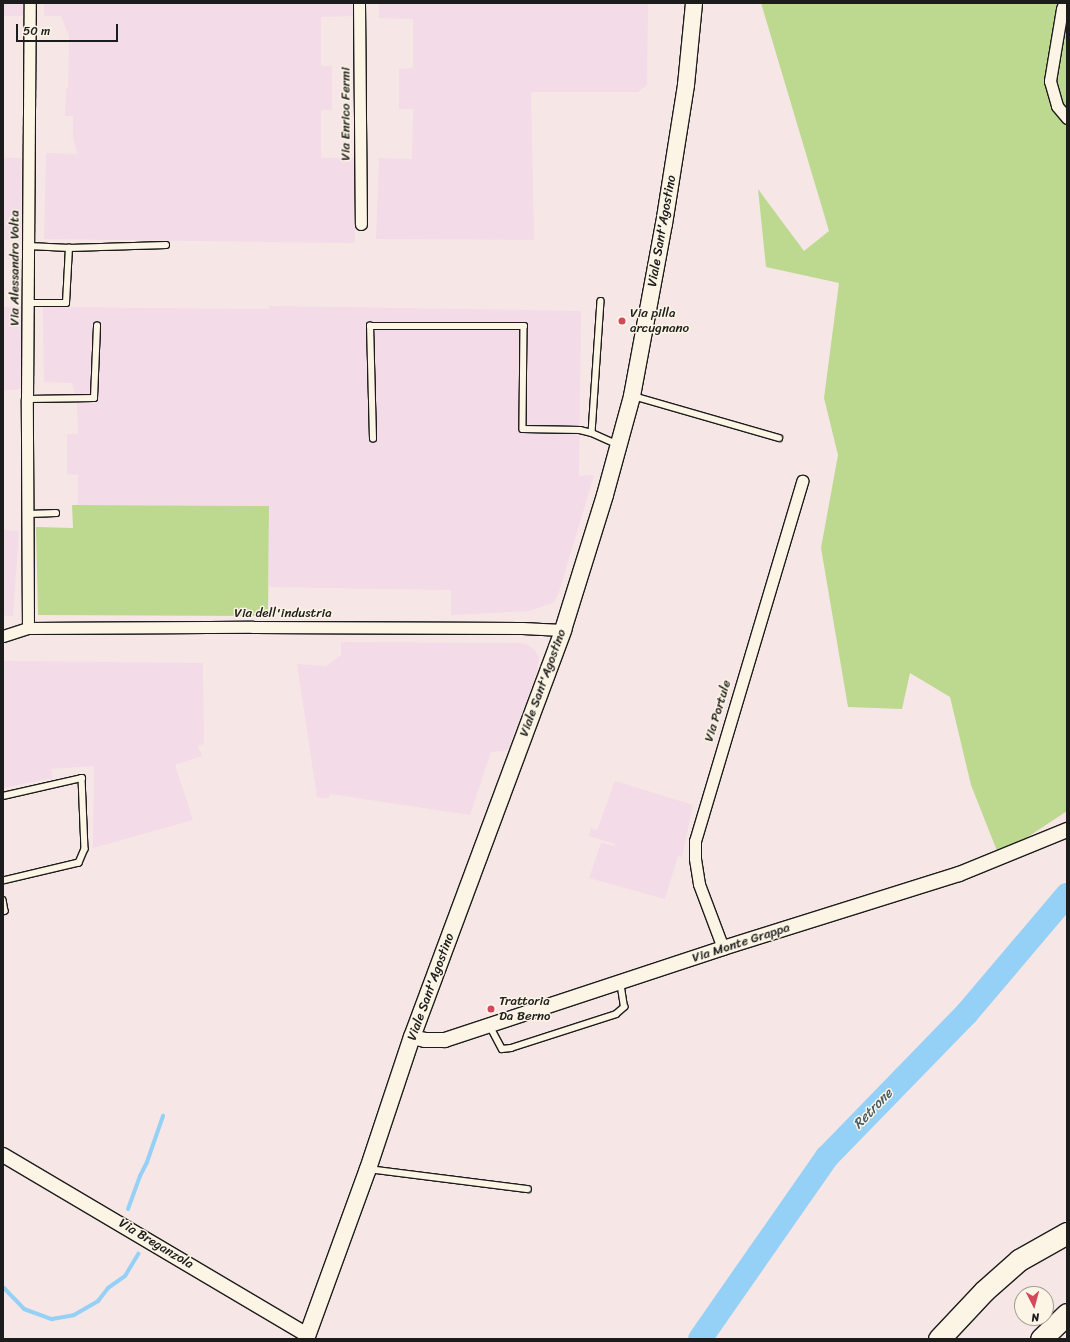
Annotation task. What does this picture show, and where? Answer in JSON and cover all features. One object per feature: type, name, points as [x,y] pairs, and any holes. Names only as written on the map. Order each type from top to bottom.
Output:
[{"type":"highway","points":[[940,1339],[984,1291],[1019,1260],[1067,1233]]},
{"type":"highway","points":[[1040,1339],[1067,1314]]},
{"type":"main road","name":"Viale Sant'Agostino","points":[[306,1337],[368,1169],[412,1037],[563,630],[619,445],[632,396],[664,224],[686,85],[694,3]]},
{"type":"street","name":"Via Alessandro Volta","points":[[28,628],[29,514],[27,399],[30,3]]},
{"type":"street","name":"Via Enrico Fermi","points":[[359,3],[361,224]]},
{"type":"street","points":[[1064,3],[1050,81],[1057,106],[1067,118]]},
{"type":"street","name":"Via Portule","points":[[723,948],[700,884],[694,858],[695,841],[802,481]]},
{"type":"street","name":"Via dell'industria","points":[[3,636],[28,628],[269,627],[522,628],[563,630]]},
{"type":"street","name":"Via Monte Grappa","points":[[412,1037],[425,1040],[445,1040],[723,948],[959,874],[1067,830]]},
{"type":"street","name":"Via Breganzola","points":[[3,1155],[306,1337]]},
{"type":"lane","points":[[29,246],[69,248],[166,245]]},
{"type":"lane","points":[[28,303],[66,303],[69,248]]},
{"type":"lane","points":[[592,433],[601,301]]},
{"type":"lane","points":[[27,399],[94,398],[97,326]]},
{"type":"lane","points":[[373,439],[370,326],[524,326],[523,429],[580,430],[592,433],[619,445]]},
{"type":"lane","points":[[632,396],[779,438]]},
{"type":"lane","points":[[29,514],[56,513]]},
{"type":"lane","points":[[3,796],[82,778],[86,849],[79,862],[3,881]]},
{"type":"lane","points":[[3,900],[5,911],[3,912]]},
{"type":"lane","points":[[490,1025],[502,1048],[511,1048],[616,1014],[624,1007],[620,982]]},
{"type":"lane","points":[[368,1169],[528,1188]]},
{"type":"shaded area","points":[[3,3],[23,3],[23,16],[3,16]]},
{"type":"shaded area","points":[[44,3],[356,3],[356,16],[321,17],[321,66],[332,66],[332,110],[321,110],[321,158],[355,158],[355,243],[44,239],[46,153],[77,154],[73,137],[73,116],[65,116],[66,89],[68,88],[69,36],[61,16],[44,16]]},
{"type":"shaded area","points":[[379,3],[648,3],[647,85],[638,92],[531,92],[534,240],[376,239],[379,158],[412,159],[413,109],[399,109],[399,69],[413,68],[413,19],[379,18]]},
{"type":"shaded area","points":[[3,158],[21,158],[21,240],[3,240]]},
{"type":"shaded area","points":[[269,306],[581,311],[579,476],[594,475],[559,592],[553,603],[529,611],[451,615],[451,590],[269,587],[269,506],[78,505],[78,475],[67,474],[67,434],[78,434],[77,402],[72,383],[44,382],[43,307],[269,309]]},
{"type":"shaded area","points":[[3,307],[21,307],[21,388],[16,390],[3,390]]},
{"type":"shaded area","points":[[3,530],[19,531],[13,616],[3,615]]},
{"type":"shaded area","points":[[341,642],[517,643],[526,644],[535,650],[539,657],[537,672],[508,750],[491,752],[470,815],[330,794],[329,798],[317,797],[297,664],[326,666],[341,655]]},
{"type":"shaded area","points":[[3,661],[203,663],[204,744],[198,746],[202,756],[175,765],[193,820],[93,848],[94,766],[51,769],[52,778],[3,788]]},
{"type":"shaded area","points":[[615,781],[693,805],[682,857],[678,856],[665,899],[589,878],[601,843],[614,846],[615,844],[589,836],[591,828],[597,830]]},
{"type":"green space","points":[[761,3],[1067,3],[1067,811],[999,856],[971,785],[950,697],[910,673],[902,709],[848,707],[821,548],[838,455],[824,398],[839,283],[766,267],[758,189],[804,251],[829,231]]},
{"type":"green space","points":[[72,505],[269,506],[268,616],[38,615],[36,527],[73,528]]},
{"type":"waterway","name":"Retrone","points":[[700,1339],[827,1157],[967,1013],[1067,895]]},
{"type":"waterway","points":[[128,1209],[140,1176],[147,1162],[163,1116]]},
{"type":"waterway","points":[[3,1287],[24,1309],[52,1319],[74,1315],[98,1301],[108,1288],[125,1276],[138,1254]]},
{"type":"place","name":"Via pilla arcugnano","points":[[622,321]]},
{"type":"place","name":"Trattoria Da Berno","points":[[491,1009]]}]
